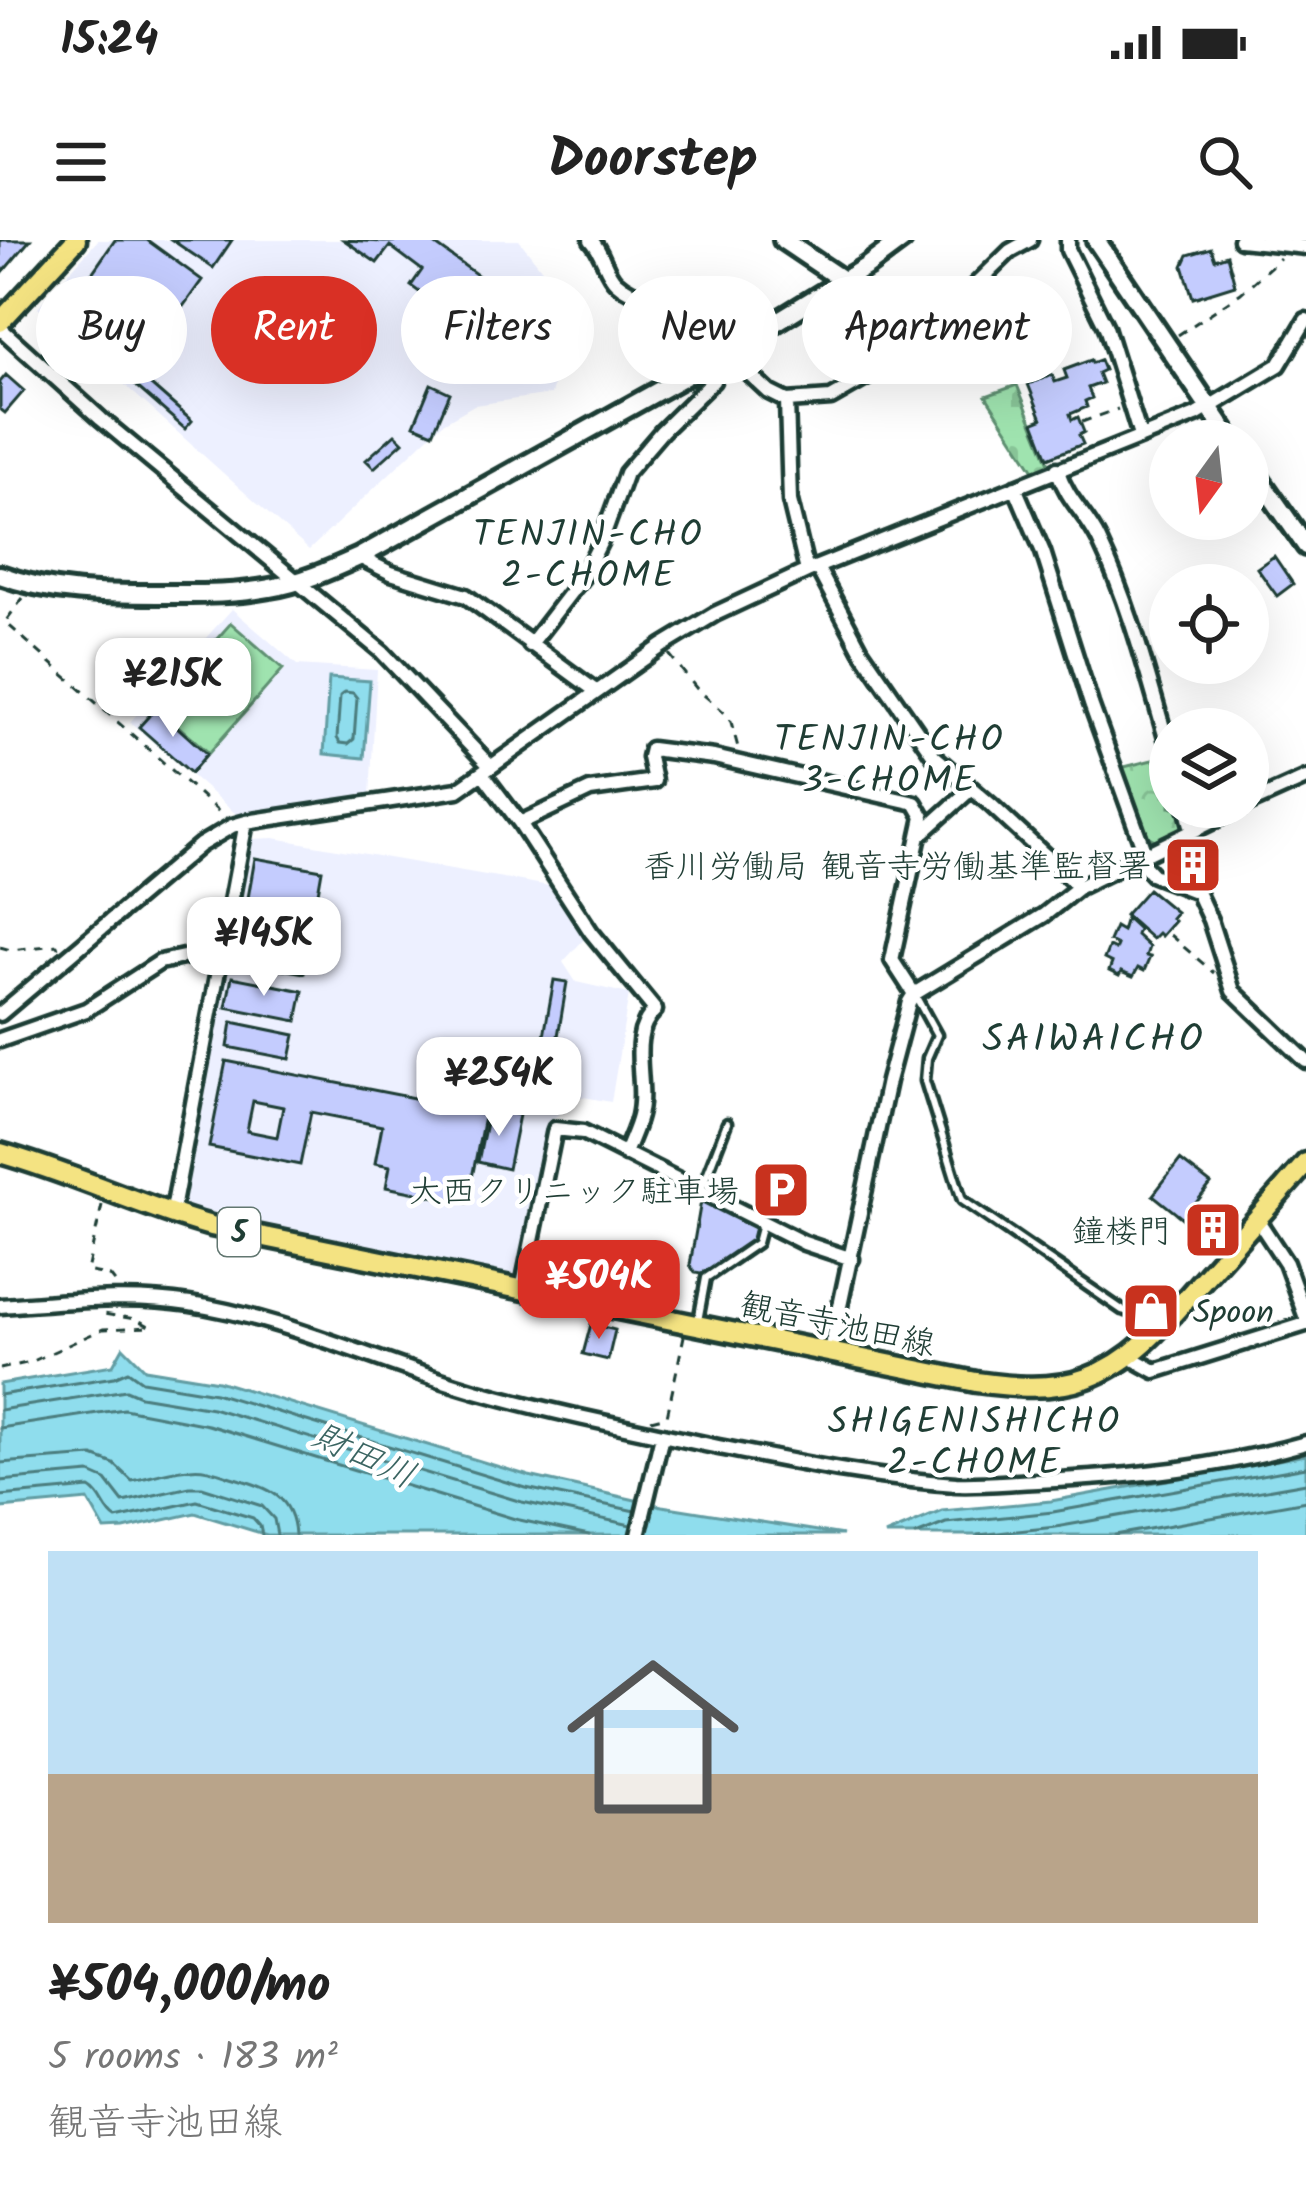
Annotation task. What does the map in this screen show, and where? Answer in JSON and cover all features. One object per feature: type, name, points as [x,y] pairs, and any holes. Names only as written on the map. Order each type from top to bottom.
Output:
[{"type":"main road","points":[[0,325],[76,240]]},
{"type":"main road","name":"観音寺池田線","points":[[0,1153],[211,1226],[976,1382],[1031,1387],[1082,1380],[1128,1356],[1159,1328],[1306,1163]]},
{"type":"street","points":[[591,240],[618,283]]},
{"type":"street","points":[[783,240],[837,276]]},
{"type":"street","points":[[851,276],[902,240]]},
{"type":"street","points":[[758,384],[787,401],[831,398],[902,358],[1010,251],[1030,240]]},
{"type":"street","points":[[1068,240],[1068,250],[1106,327],[1140,436]]},
{"type":"street","points":[[1096,240],[1218,420]]},
{"type":"street","points":[[1240,240],[1306,248]]},
{"type":"street","points":[[0,1014],[200,845],[239,824],[458,790],[715,614],[812,569],[1140,436],[1176,426],[1279,365],[1301,341],[1306,320]]},
{"type":"street","points":[[0,325],[101,419],[382,652],[486,770],[591,932],[656,1010],[644,1021],[640,1039],[640,1113],[625,1154]]},
{"type":"street","points":[[0,575],[64,592],[103,594],[198,594],[299,581],[359,557],[670,384]]},
{"type":"street","points":[[530,645],[584,575],[626,473],[710,384]]},
{"type":"street","points":[[787,401],[790,501],[812,569],[934,756],[1079,887]]},
{"type":"street","points":[[1058,469],[1063,488],[1098,537],[1157,708]]},
{"type":"street","points":[[1015,487],[1043,552],[1141,856],[1154,875],[1197,892],[1233,991],[1306,1061]]},
{"type":"street","points":[[1269,494],[1306,546]]},
{"type":"street","points":[[359,557],[391,573],[466,596],[597,692]]},
{"type":"street","points":[[520,824],[590,790],[654,781],[651,749],[681,751],[914,803],[923,817],[892,960],[914,994]]},
{"type":"street","points":[[1269,795],[1306,778]]},
{"type":"street","points":[[920,836],[971,789]]},
{"type":"street","points":[[172,1215],[239,824]]},
{"type":"street","points":[[830,1353],[888,1082],[914,994],[1044,915],[1079,887],[1192,829]]},
{"type":"street","points":[[0,1040],[86,1010],[160,962],[220,949]]},
{"type":"street","points":[[523,1290],[555,1130],[584,1132],[804,1244],[851,1259]]},
{"type":"street","points":[[1128,1356],[1155,1371],[1306,1321],[1286,1263],[1257,1219]]},
{"type":"street","points":[[0,1306],[121,1299],[188,1303],[247,1316],[469,1389],[662,1436],[849,1473],[961,1484],[1092,1478],[1166,1471],[1306,1443]]},
{"type":"street","points":[[638,1535],[662,1436]]},
{"type":"lane","points":[[914,994],[937,1035],[927,1058],[925,1082],[962,1199],[1122,1310],[1141,1315],[1159,1328]]},
{"type":"lane","points":[[701,1190],[728,1123]]},
{"type":"lane","points":[[692,1324],[706,1278],[757,1243],[762,1223]]},
{"type":"path","points":[[1166,343],[1241,293],[1287,246]]},
{"type":"path","points":[[1082,422],[1131,404]]},
{"type":"path","points":[[28,585],[21,604],[4,622],[239,824]]},
{"type":"path","points":[[662,646],[697,689],[726,714],[743,764]]},
{"type":"path","points":[[1170,935],[1233,991]]},
{"type":"path","points":[[0,947],[57,945],[62,962]]},
{"type":"path","points":[[107,1189],[87,1271],[110,1276],[121,1299]]},
{"type":"path","points":[[1198,1218],[1223,1239]]},
{"type":"path","points":[[0,1369],[32,1362],[103,1329],[152,1327],[136,1319],[96,1313]]},
{"type":"path","points":[[624,1426],[668,1416],[692,1324]]},
{"type":"shaded area","points":[[98,240],[519,240],[547,276],[401,276],[401,384],[554,384],[551,394],[474,405],[443,423],[309,550],[124,384],[187,384],[187,276],[66,276]]},
{"type":"shaded area","points":[[232,609],[297,665],[377,670],[370,796],[236,814],[130,722]]},
{"type":"shaded area","points":[[274,838],[555,887],[586,937],[563,962],[576,982],[629,994],[611,1102],[562,1093],[520,1280],[181,1211],[241,854],[251,839]]},
{"type":"green space","points":[[1017,385],[1050,466],[1035,472],[986,396]]},
{"type":"green space","points":[[231,623],[283,669],[209,753],[156,707]]},
{"type":"green space","points":[[1149,761],[1149,828],[1182,831],[1159,842],[1147,836],[1120,768]]},
{"type":"water","points":[[329,678],[370,681],[364,758],[324,754]]},
{"type":"water","name":"財田川","points":[[123,1347],[145,1369],[218,1381],[529,1476],[662,1506],[843,1535],[267,1535],[195,1513],[105,1530],[88,1500],[0,1508],[0,1384],[113,1365]]},
{"type":"water","points":[[1306,1455],[1306,1535],[885,1535],[942,1511],[1051,1501]]},
{"type":"building","points":[[0,240],[30,240],[2,273],[0,271]]},
{"type":"building","points":[[115,240],[147,240],[202,280],[187,301],[187,276],[90,276]]},
{"type":"building","points":[[172,240],[232,240],[213,268]]},
{"type":"building","points":[[344,240],[429,240],[479,276],[418,276],[422,270],[390,246],[377,263]]},
{"type":"building","points":[[1211,248],[1215,259],[1227,255],[1235,285],[1193,298],[1183,266],[1188,255]]},
{"type":"building","points":[[1100,360],[1102,383],[1088,388],[1092,398],[1085,401],[1087,407],[1070,414],[1072,420],[1078,417],[1083,444],[1048,458],[1034,422],[1042,419],[1028,384],[1072,384],[1072,367]]},
{"type":"building","points":[[6,375],[24,391],[5,413],[0,409],[0,382]]},
{"type":"building","points":[[150,384],[192,421],[185,429],[136,386]]},
{"type":"building","points":[[431,384],[450,393],[433,433],[414,425]]},
{"type":"building","points":[[395,434],[403,442],[374,468],[366,460]]},
{"type":"building","points":[[1274,556],[1293,584],[1277,596],[1269,585],[1269,564],[1263,564]]},
{"type":"building","points":[[156,708],[207,754],[191,773],[139,727]]},
{"type":"building","name":"香川労働局 観音寺労働基準監督署","points":[[1201,848],[1211,871],[1184,883],[1174,860]]},
{"type":"building","points":[[255,858],[322,870],[304,973],[237,961]]},
{"type":"building","points":[[1148,889],[1176,912],[1161,936],[1158,933],[1152,939],[1125,915]]},
{"type":"building","points":[[1126,918],[1149,947],[1144,971],[1138,968],[1133,977],[1109,971],[1112,963],[1104,959],[1109,947],[1115,950],[1117,945],[1109,941],[1115,927],[1122,931]]},
{"type":"building","points":[[232,977],[303,991],[297,1021],[226,1007]]},
{"type":"building","points":[[554,980],[567,982],[553,1066],[539,1064]]},
{"type":"building","points":[[232,1022],[295,1035],[290,1059],[228,1047]]},
{"type":"building","points":[[226,1061],[485,1112],[467,1203],[386,1187],[390,1166],[375,1163],[382,1126],[311,1112],[300,1165],[209,1147]],"holes":[[[253,1101],[283,1107],[277,1137],[247,1131]]]},
{"type":"building","points":[[489,1108],[519,1115],[508,1169],[478,1162]]},
{"type":"building","points":[[1180,1160],[1211,1184],[1195,1204],[1199,1207],[1183,1219],[1153,1195]]},
{"type":"building","points":[[701,1201],[755,1228],[752,1243],[706,1275],[695,1273],[690,1265]]},
{"type":"building","points":[[591,1324],[615,1330],[608,1360],[583,1354]]},
{"type":"place","name":"香川労働局 観音寺労働基準監督署","points":[[1193,865]]},
{"type":"place","name":"大西クリニック駐車場","points":[[781,1190]]},
{"type":"place","name":"鐘楼門","points":[[1213,1230]]},
{"type":"place","name":"Spoon","points":[[1151,1311]]},
{"type":"district","name":"TENJIN-CHO 2-CHOME","points":[[589,554]]},
{"type":"district","name":"TENJIN-CHO 3-CHOME","points":[[890,758]]},
{"type":"district","name":"SAIWAICHO","points":[[1094,1037]]},
{"type":"district","name":"SHIGENISHICHO 2-CHOME","points":[[975,1440]]}]
